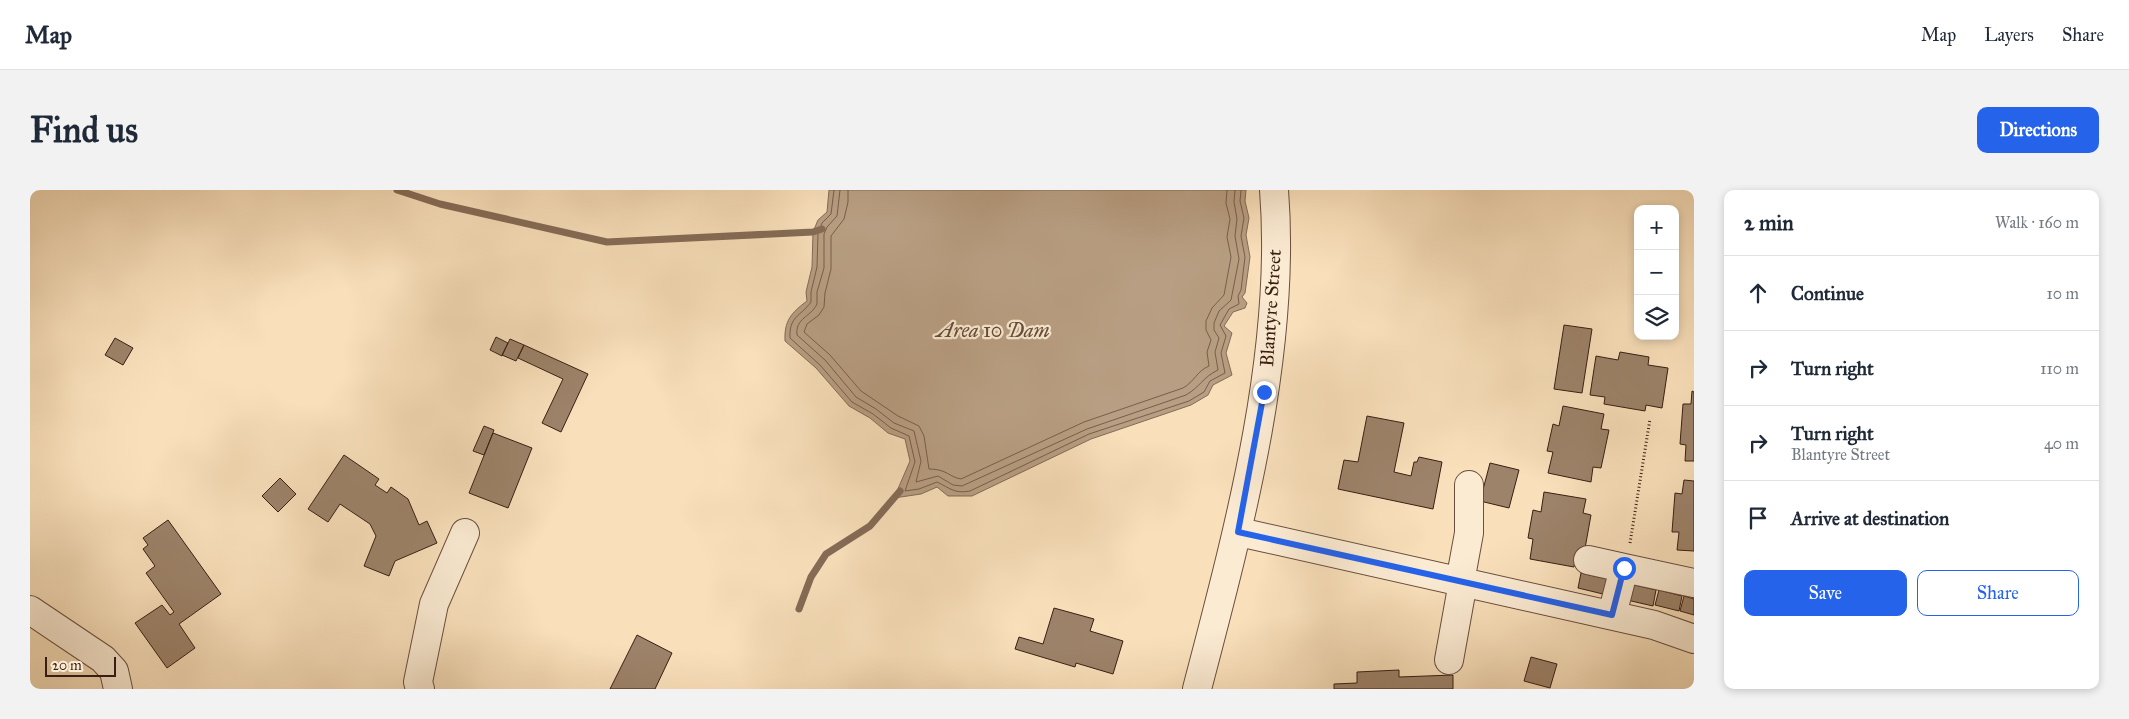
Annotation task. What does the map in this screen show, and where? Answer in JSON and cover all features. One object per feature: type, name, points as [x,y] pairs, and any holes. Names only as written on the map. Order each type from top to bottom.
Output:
[{"type":"street","name":"Blantyre Street","points":[[1197,689],[1238,532],[1264,392],[1273,307],[1274,190]]},
{"type":"street","points":[[1449,660],[1469,533],[1469,485]]},
{"type":"street","points":[[1238,532],[1612,615],[1654,625],[1694,639]]},
{"type":"street","points":[[420,689],[418,682],[434,604],[466,533]]},
{"type":"street","points":[[1588,560],[1694,583]]},
{"type":"street","points":[[1612,615],[1624,568]]},
{"type":"street","points":[[30,610],[103,659],[114,671],[118,689]]},
{"type":"path","points":[[1624,568],[1631,540],[1650,419]]},
{"type":"water","name":"Area 10 Dam","points":[[829,190],[1246,190],[1245,201],[1249,218],[1246,235],[1250,257],[1245,293],[1242,297],[1247,303],[1245,308],[1233,312],[1224,326],[1232,333],[1226,353],[1232,375],[1213,385],[1208,395],[1191,405],[1091,439],[972,496],[948,496],[937,487],[921,494],[894,498],[910,461],[905,439],[888,433],[870,418],[849,406],[816,368],[785,341],[787,323],[807,301],[806,292],[812,267],[813,232],[818,220],[827,212]]},
{"type":"building","points":[[1564,325],[1592,329],[1582,393],[1554,389]]},
{"type":"building","points":[[496,337],[508,343],[502,356],[490,350]]},
{"type":"building","points":[[115,338],[133,348],[123,365],[105,355]]},
{"type":"building","points":[[510,339],[524,345],[516,361],[502,355]]},
{"type":"building","points":[[524,345],[588,374],[561,432],[542,423],[563,379],[518,358]]},
{"type":"building","points":[[1620,352],[1649,357],[1648,365],[1668,368],[1662,408],[1646,405],[1645,411],[1604,404],[1605,397],[1590,395],[1596,356],[1618,360]]},
{"type":"building","points":[[1692,391],[1694,392],[1694,461],[1685,461],[1686,445],[1680,444],[1683,404],[1691,404]]},
{"type":"building","points":[[1563,406],[1604,414],[1601,429],[1609,430],[1601,468],[1593,467],[1591,482],[1548,473],[1553,452],[1547,451],[1553,424],[1559,426]]},
{"type":"building","points":[[1367,416],[1404,423],[1394,472],[1411,476],[1414,462],[1417,462],[1419,457],[1442,462],[1433,509],[1338,489],[1344,460],[1358,462]]},
{"type":"building","points":[[484,426],[494,430],[484,455],[473,451]]},
{"type":"building","points":[[493,433],[532,448],[508,508],[469,493]]},
{"type":"building","points":[[344,455],[379,479],[375,485],[387,493],[391,487],[408,499],[419,525],[427,521],[437,543],[395,561],[389,576],[364,566],[376,536],[370,524],[340,504],[328,522],[308,509]]},
{"type":"building","points":[[1490,463],[1519,470],[1509,508],[1480,501]]},
{"type":"building","points":[[280,478],[296,494],[278,512],[262,496]]},
{"type":"building","points":[[1684,480],[1694,481],[1694,551],[1677,550],[1679,532],[1672,532],[1675,493],[1682,494]]},
{"type":"building","points":[[1544,492],[1586,499],[1583,513],[1591,515],[1584,554],[1576,553],[1574,567],[1530,559],[1533,539],[1528,538],[1533,510],[1541,512]]},
{"type":"building","points":[[168,520],[221,594],[179,624],[195,648],[167,668],[135,623],[162,605],[170,615],[174,612],[146,573],[155,566],[143,549],[148,545],[143,538]]},
{"type":"building","points":[[1581,573],[1607,579],[1603,594],[1578,588]]},
{"type":"building","points":[[1631,584],[1656,590],[1653,606],[1627,600]]},
{"type":"building","points":[[1659,590],[1682,596],[1679,611],[1655,605]]},
{"type":"building","points":[[1684,596],[1694,599],[1694,615],[1680,611]]},
{"type":"building","points":[[1054,608],[1094,619],[1090,631],[1123,641],[1113,674],[1076,663],[1075,667],[1015,649],[1019,637],[1043,644]]},
{"type":"building","points":[[637,635],[672,653],[655,689],[610,689]]},
{"type":"building","points":[[1531,657],[1557,664],[1550,688],[1524,681]]},
{"type":"building","points":[[1399,670],[1399,677],[1453,675],[1453,689],[1334,689],[1334,684],[1357,683],[1357,672]]},
{"type":"waterway","points":[[397,190],[440,204],[607,242],[813,232],[822,229]]},
{"type":"waterway","points":[[799,609],[811,577],[826,554],[870,526],[900,491]]},
{"type":"route","points":[[1264,392],[1238,532],[1612,615],[1624,568]]}]
